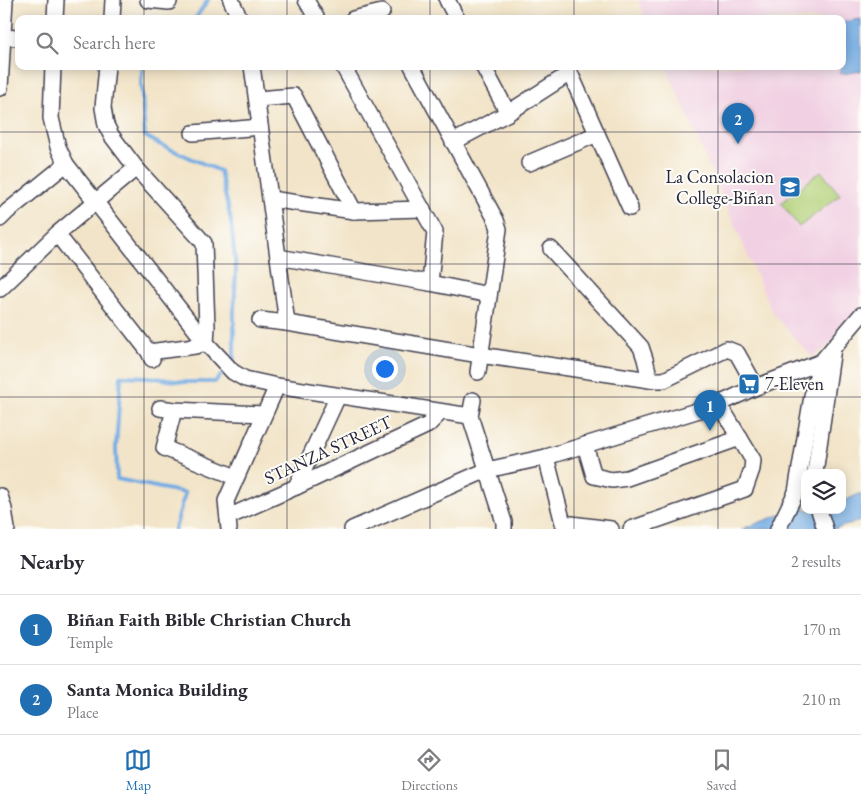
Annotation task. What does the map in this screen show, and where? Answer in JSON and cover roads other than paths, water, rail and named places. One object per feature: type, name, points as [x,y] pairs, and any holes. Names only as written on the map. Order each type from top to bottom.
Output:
[{"type":"street","points":[[0,88],[5,0]]},
{"type":"street","points":[[55,15],[56,0]]},
{"type":"street","points":[[112,15],[113,0]]},
{"type":"street","points":[[148,0],[169,2]]},
{"type":"street","points":[[231,0],[238,15]]},
{"type":"street","points":[[306,0],[314,15]]},
{"type":"street","points":[[446,0],[455,15]]},
{"type":"street","points":[[365,15],[381,10]]},
{"type":"street","points":[[2,37],[15,38]]},
{"type":"street","points":[[53,70],[52,118],[58,147],[66,164],[211,348],[233,372],[245,379],[277,386],[470,416]]},
{"type":"street","points":[[107,70],[103,108],[106,124],[120,148],[136,168],[204,243],[207,327],[211,348]]},
{"type":"street","points":[[252,70],[287,323]]},
{"type":"street","points":[[345,70],[435,232],[430,283]]},
{"type":"street","points":[[414,70],[496,220],[499,229],[478,372]]},
{"type":"street","points":[[484,70],[508,113]]},
{"type":"street","points":[[453,142],[508,113],[568,70],[630,208]]},
{"type":"street","points":[[256,99],[294,96],[354,212]]},
{"type":"street","points":[[193,133],[260,127]]},
{"type":"street","points":[[529,163],[597,134]]},
{"type":"street","points":[[3,210],[66,164]]},
{"type":"street","points":[[0,289],[57,234],[136,168]]},
{"type":"street","points":[[270,199],[354,212],[423,209]]},
{"type":"street","points":[[57,234],[151,355],[195,346],[211,348]]},
{"type":"street","points":[[551,249],[640,347],[646,359],[650,380]]},
{"type":"street","points":[[278,257],[489,295]]},
{"type":"street","points":[[778,529],[796,492],[812,396],[821,362],[861,315]]},
{"type":"street","points":[[260,320],[650,380],[664,380],[728,349],[737,353],[756,387]]},
{"type":"street","points":[[816,469],[833,348]]},
{"type":"street","points":[[352,529],[487,470],[546,457],[718,404],[821,362]]},
{"type":"street","points":[[228,523],[226,500],[277,386]]},
{"type":"street","points":[[296,487],[338,396]]},
{"type":"street","points":[[473,400],[470,416],[504,522],[504,529]]},
{"type":"street","points":[[631,529],[745,489],[753,460],[718,404]]},
{"type":"street","points":[[236,477],[164,448],[167,409],[264,414]]},
{"type":"street","name":"STANZA STREET","points":[[228,523],[296,487],[428,425],[441,412]]},
{"type":"street","points":[[585,445],[594,476],[612,480],[627,478],[740,438]]},
{"type":"street","points":[[546,457],[563,523],[611,529]]},
{"type":"street","points":[[0,496],[7,529]]},
{"type":"street","points":[[820,514],[825,529]]},
{"type":"water","points":[[861,19],[861,71],[841,74],[840,70],[846,70],[846,21]]},
{"type":"water","points":[[861,493],[861,521],[834,529],[742,529],[801,507],[801,514],[846,514],[846,500]]},
{"type":"waterway","points":[[198,15],[208,0]]},
{"type":"waterway","points":[[142,70],[141,81],[145,136],[220,171],[231,221],[236,270],[234,358],[231,363]]},
{"type":"waterway","points":[[175,529],[185,493],[117,479],[116,447],[121,376],[148,377],[183,382],[215,382],[227,369]]},
{"type":"place","name":"Santa Monica Building","points":[[738,144]]},
{"type":"place","name":"La Consolacion College-Biñan","points":[[790,187]]},
{"type":"place","name":"7-Eleven","points":[[749,384]]},
{"type":"place","name":"Biñan Faith Bible Christian Church","points":[[710,431]]}]
